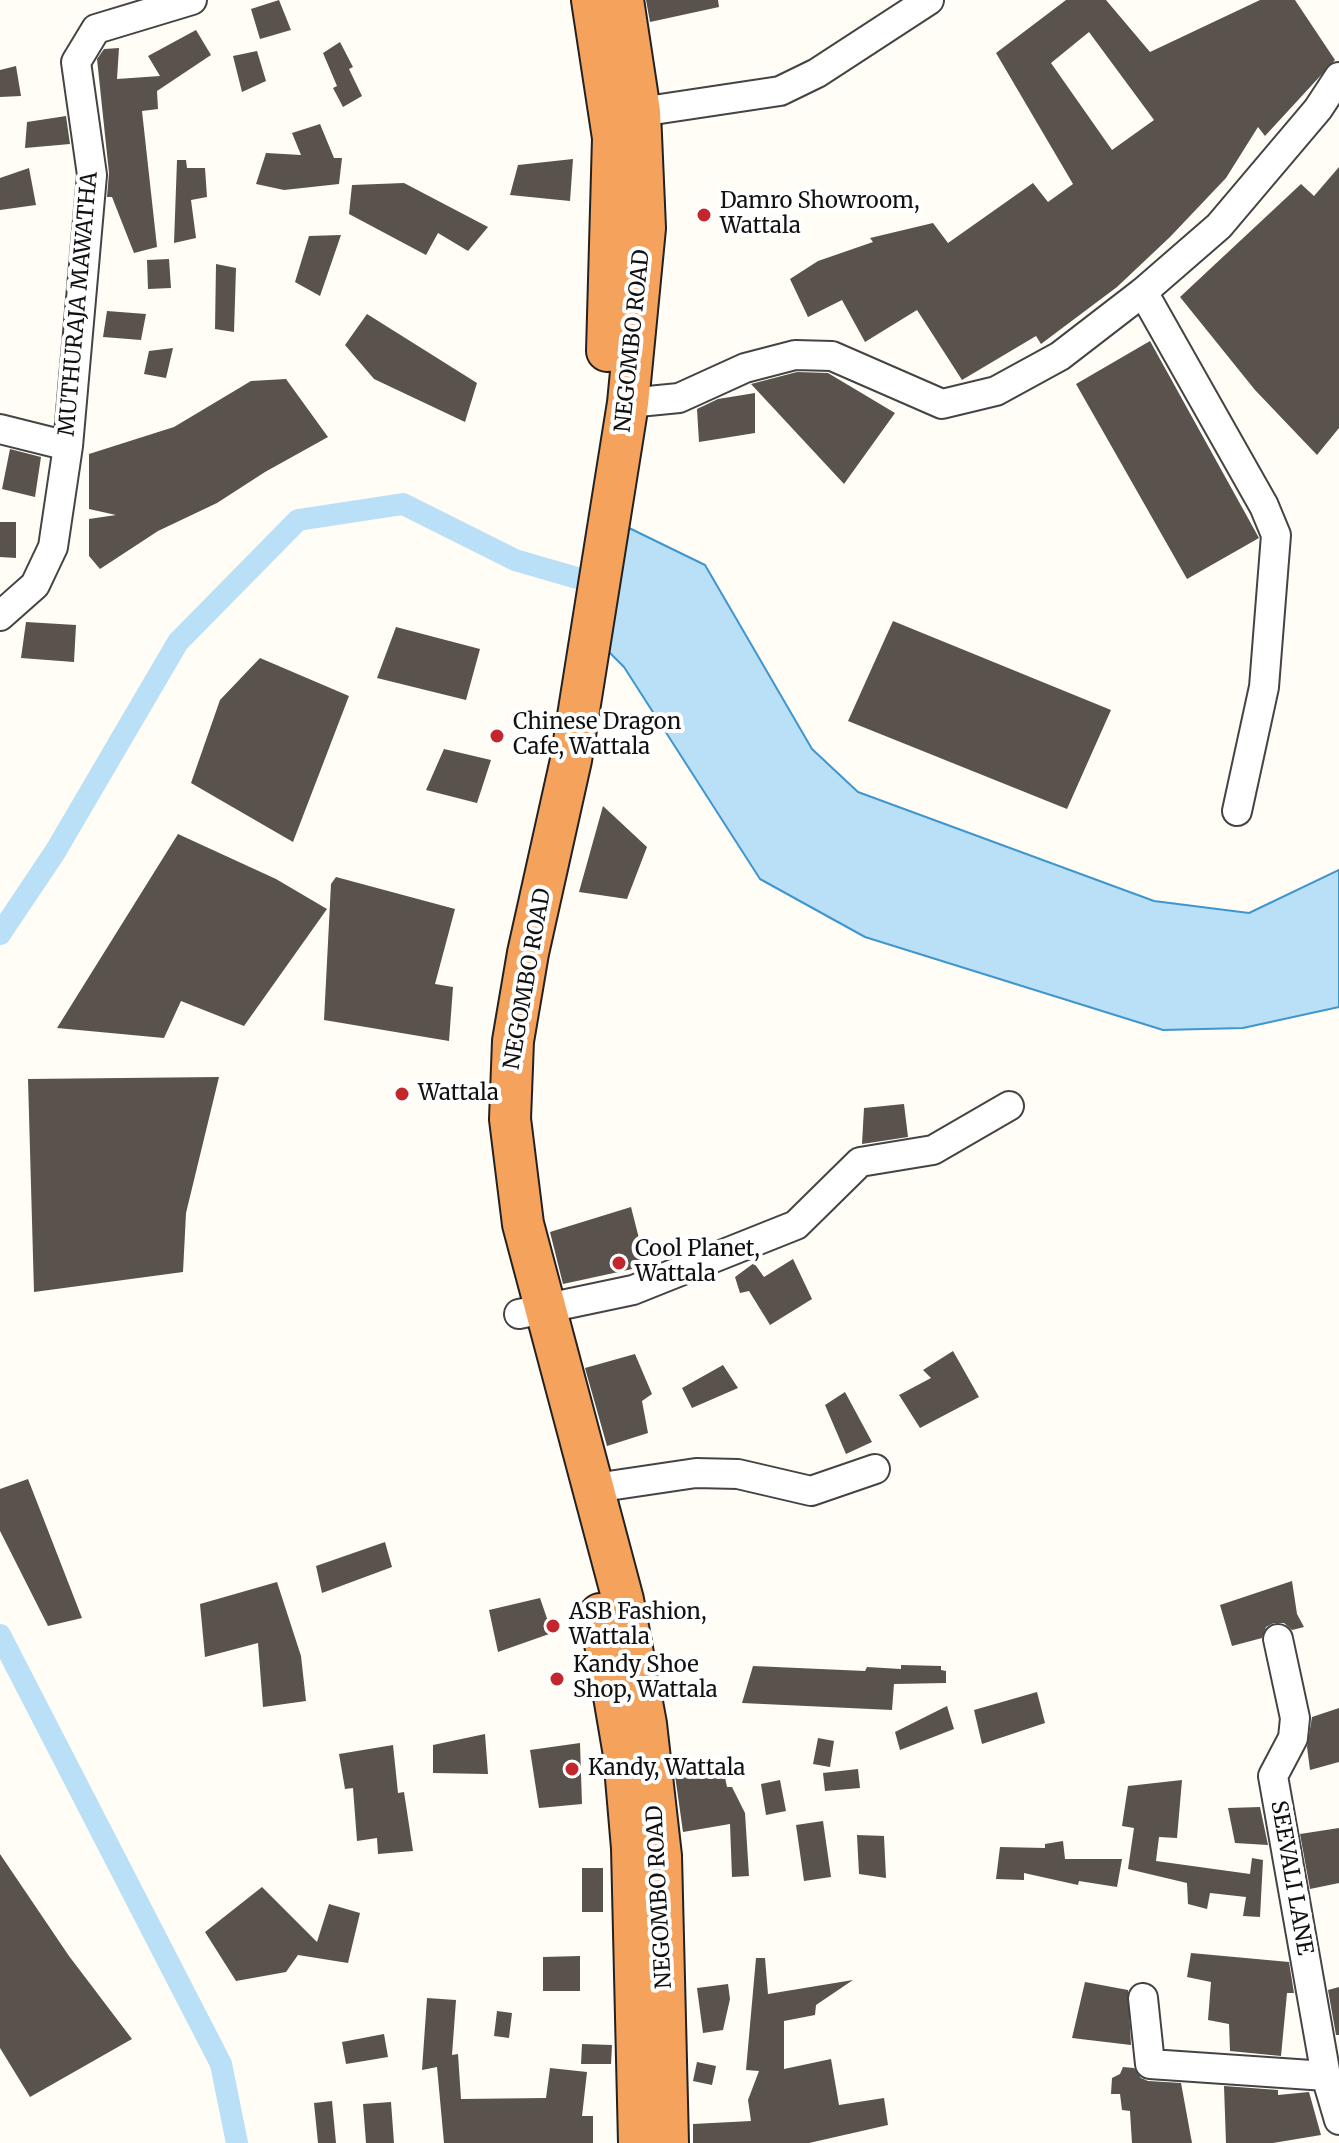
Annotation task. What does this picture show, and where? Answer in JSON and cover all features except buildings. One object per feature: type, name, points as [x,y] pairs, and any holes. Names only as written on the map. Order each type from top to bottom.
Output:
[{"type":"highway","name":"NEGOMBO ROAD","points":[[592,0],[613,138],[610,321],[603,398],[601,492]]},
{"type":"highway","name":"NEGOMBO ROAD","points":[[623,0],[640,112],[645,228],[628,403],[601,492],[577,642],[546,762],[487,1044],[485,1129],[489,1166],[532,1310],[595,1488],[623,1600],[654,1774],[664,1937],[668,2143]]},
{"type":"highway","name":"NEGOMBO ROAD","points":[[532,1310],[598,1602],[624,1755],[636,1936],[639,2143]]},
{"type":"street","name":"MUTHURAJA MAWATHA","points":[[0,616],[35,585],[53,547],[68,446],[92,175],[76,62],[96,29],[192,0]]},
{"type":"street","points":[[640,112],[780,91],[817,73],[929,0]]},
{"type":"street","points":[[628,403],[679,398],[745,368],[795,355],[832,356],[942,404],[996,391],[1060,356],[1143,292],[1219,226],[1318,109],[1339,77]]},
{"type":"street","points":[[1143,292],[1264,506],[1276,535],[1264,687],[1237,811]]},
{"type":"street","points":[[0,429],[68,446]]},
{"type":"street","points":[[532,1310],[633,1290],[796,1225],[860,1162],[933,1150],[1009,1106]]},
{"type":"street","points":[[595,1488],[696,1473],[738,1474],[811,1491],[875,1469]]},
{"type":"street","name":"SEEVALI LANE","points":[[1278,1639],[1295,1718],[1293,1738],[1273,1776],[1326,2076],[1339,2120]]},
{"type":"street","points":[[1143,1998],[1150,2064],[1326,2076]]},
{"type":"water","points":[[627,527],[705,565],[812,749],[858,792],[1154,901],[1249,913],[1339,870],[1339,1007],[1243,1028],[1163,1030],[865,937],[760,879],[624,667],[606,649]]},
{"type":"waterway","points":[[0,934],[55,852],[178,642],[298,520],[403,504],[515,560],[608,587]]},
{"type":"waterway","points":[[0,1635],[221,2064],[237,2143]]},
{"type":"place","name":"Damro Showroom, Wattala","points":[[704,215]]},
{"type":"place","name":"Chinese Dragon Cafe, Wattala","points":[[497,736]]},
{"type":"place","name":"Wattala","points":[[402,1094]]},
{"type":"place","name":"Cool Planet, Wattala","points":[[619,1263]]},
{"type":"place","name":"ASB Fashion, Wattala","points":[[553,1626]]},
{"type":"place","name":"Kandy Shoe Shop, Wattala","points":[[557,1679]]},
{"type":"place","name":"Kandy, Wattala","points":[[572,1769]]}]
